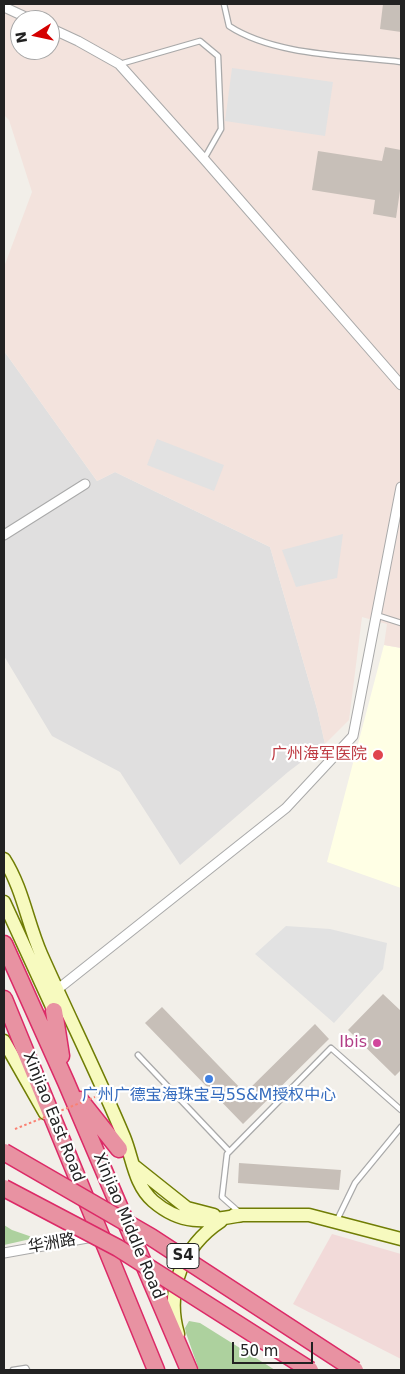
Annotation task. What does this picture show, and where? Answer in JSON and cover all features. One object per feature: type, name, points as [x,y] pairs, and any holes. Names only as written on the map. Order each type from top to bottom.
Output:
[{"type":"highway","name":"Xinjiao East Road","points":[[4,944],[66,1082]]},
{"type":"highway","name":"Xinjiao East Road","points":[[4,999],[68,1152],[100,1235]]},
{"type":"highway","points":[[54,1011],[66,1082],[119,1149]]},
{"type":"highway","name":"Xinjiao Middle Road","points":[[66,1082],[188,1369]]},
{"type":"highway","name":"S4","points":[[4,1152],[152,1236],[355,1370]]},
{"type":"highway","name":"S4","points":[[4,1188],[118,1248],[310,1370]]},
{"type":"highway","name":"Xinjiao Middle Road","points":[[100,1235],[156,1370]]},
{"type":"main road","points":[[4,859],[22,893],[34,936],[124,1138],[133,1165]]},
{"type":"main road","points":[[4,902],[54,1011]]},
{"type":"main road","points":[[4,1041],[68,1152]]},
{"type":"main road","points":[[4,1052],[17,1066]]},
{"type":"main road","points":[[119,1149],[133,1165],[187,1208],[220,1216],[309,1215],[401,1239]]},
{"type":"main road","points":[[188,1369],[176,1329],[174,1298],[177,1274],[189,1252],[206,1231],[220,1221],[242,1215]]},
{"type":"street","points":[[60,33],[119,64],[401,385]]},
{"type":"street","points":[[4,535],[85,484]]},
{"type":"street","points":[[58,989],[286,808],[353,736],[401,487]]},
{"type":"street","name":"华洲路","points":[[4,1253],[100,1235]]},
{"type":"lane","points":[[224,4],[229,26],[243,35],[291,49],[401,62]]},
{"type":"lane","points":[[119,64],[200,41],[218,56],[221,129],[204,159]]},
{"type":"lane","points":[[376,615],[401,623]]},
{"type":"lane","points":[[242,1215],[222,1197],[226,1154],[331,1048],[401,1110]]},
{"type":"lane","points":[[138,1055],[229,1151]]},
{"type":"lane","points":[[337,1221],[355,1183],[401,1127]]},
{"type":"lane","points":[[12,1370],[26,1368],[27,1370]]},
{"type":"path","points":[[16,1129],[95,1098]]},
{"type":"shaded area","points":[[4,4],[401,4],[401,648],[384,645],[387,624],[362,617],[349,720],[325,744],[317,709],[270,547],[115,472],[97,481],[4,351],[4,267],[32,192],[9,120],[4,115]]},
{"type":"shaded area","points":[[232,68],[333,82],[325,136],[225,121]]},
{"type":"shaded area","points":[[4,351],[97,481],[115,472],[270,547],[317,709],[325,744],[288,772],[180,865],[120,772],[52,736],[4,656]]},
{"type":"shaded area","points":[[157,439],[224,465],[214,491],[147,465]]},
{"type":"shaded area","points":[[343,534],[337,578],[296,587],[282,550]]},
{"type":"shaded area","name":"广州海军医院","points":[[384,645],[401,648],[401,888],[327,862]]},
{"type":"shaded area","points":[[286,926],[330,929],[387,943],[383,969],[334,1023],[255,954]]},
{"type":"shaded area","points":[[332,1234],[401,1254],[401,1359],[293,1304]]},
{"type":"green space","points":[[4,1225],[12,1230],[35,1238],[4,1245]]},
{"type":"green space","points":[[189,1321],[200,1323],[275,1370],[199,1370],[186,1333],[185,1328]]},
{"type":"building","points":[[383,4],[401,4],[401,32],[380,29]]},
{"type":"building","points":[[385,147],[401,150],[401,184],[396,218],[373,214],[375,200],[312,190],[318,151],[382,161]]},
{"type":"building","points":[[383,994],[401,1011],[401,1070],[395,1076],[348,1030]]},
{"type":"building","points":[[162,1007],[245,1093],[315,1024],[329,1039],[243,1124],[145,1023]]},
{"type":"building","points":[[239,1163],[341,1170],[339,1190],[238,1183]]},
{"type":"place","name":"广州海军医院","points":[[378,755]]},
{"type":"place","name":"Ibis","points":[[377,1043]]},
{"type":"place","name":"广州广德宝海珠宝马5S&M授权中心","points":[[209,1079]]}]
